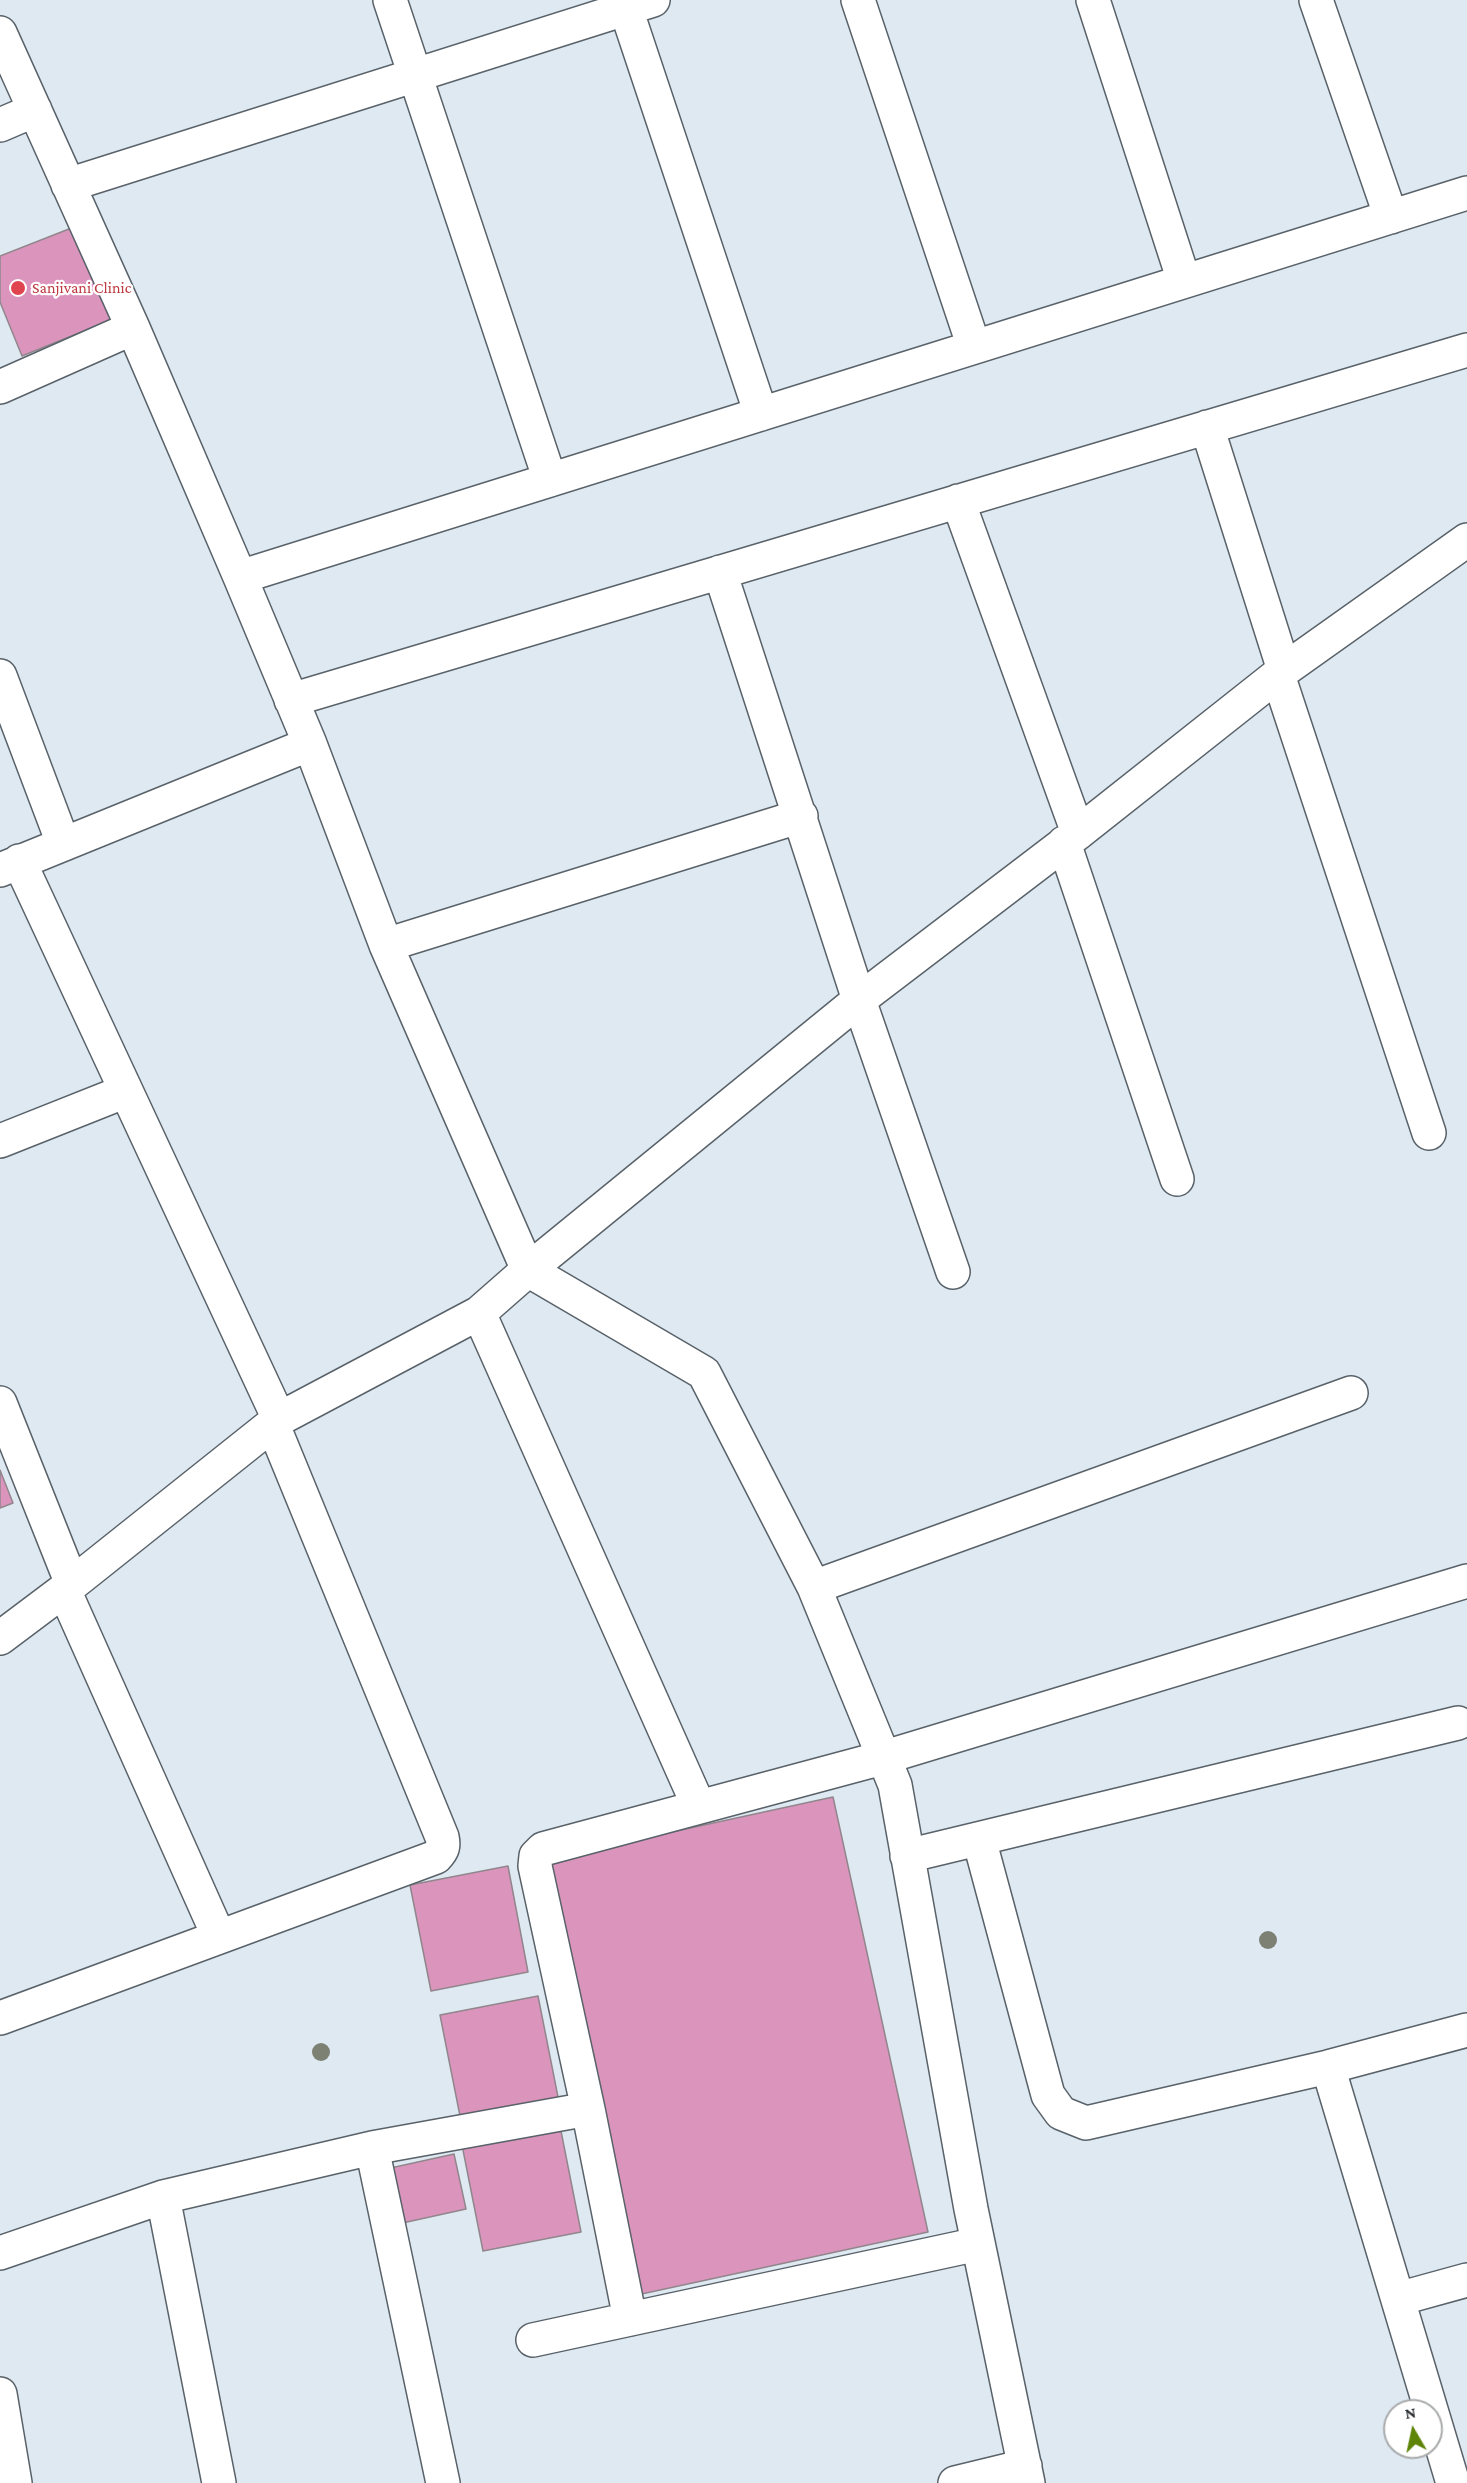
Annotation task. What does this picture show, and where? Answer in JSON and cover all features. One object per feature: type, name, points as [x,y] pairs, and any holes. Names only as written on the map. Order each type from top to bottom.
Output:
[{"type":"street","points":[[390,0],[550,480]]},
{"type":"street","points":[[858,0],[974,347]]},
{"type":"street","points":[[1093,0],[1184,281]]},
{"type":"street","points":[[1316,0],[1391,217]]},
{"type":"street","points":[[68,185],[415,76],[634,3],[761,414]]},
{"type":"street","points":[[0,33],[133,328],[240,577],[310,744],[386,945],[528,1270],[704,1373],[814,1587],[894,1785],[978,2244],[1026,2474],[955,2483]]},
{"type":"street","points":[[0,125],[34,110]]},
{"type":"street","points":[[240,577],[1467,193]]},
{"type":"street","points":[[0,387],[133,328]]},
{"type":"street","points":[[291,700],[1467,350]]},
{"type":"street","points":[[1207,427],[1281,672],[1429,1132]]},
{"type":"street","points":[[958,501],[1071,838],[1177,1179]]},
{"type":"street","points":[[0,1638],[276,1422],[479,1313],[528,1270],[859,1000],[1071,838],[1281,672],[1467,540]]},
{"type":"street","points":[[720,572],[859,1000],[953,1272]]},
{"type":"street","points":[[0,676],[63,843]]},
{"type":"street","points":[[0,2018],[436,1857],[444,1845],[276,1422],[126,1091],[9,865],[310,744]]},
{"type":"street","points":[[386,945],[801,816]]},
{"type":"street","points":[[0,1141],[126,1091]]},
{"type":"street","points":[[479,1313],[699,1807]]},
{"type":"street","points":[[814,1587],[1351,1392]]},
{"type":"street","points":[[0,1403],[68,1587],[219,1937]]},
{"type":"street","points":[[630,2319],[588,2109],[535,1866],[536,1856],[543,1849],[882,1758],[1467,1581]]},
{"type":"street","points":[[907,1856],[1458,1723]]},
{"type":"street","points":[[979,1839],[1048,2095],[1061,2113],[1086,2123],[1328,2067],[1467,2030]]},
{"type":"street","points":[[1328,2067],[1453,2483]]},
{"type":"street","points":[[0,2253],[163,2196],[372,2148],[588,2109]]},
{"type":"street","points":[[372,2148],[443,2483]]},
{"type":"street","points":[[163,2196],[219,2483]]},
{"type":"street","points":[[534,2340],[978,2244]]},
{"type":"street","points":[[1398,2299],[1467,2280]]},
{"type":"street","points":[[0,2394],[15,2483]]},
{"type":"building","points":[[74,227],[111,320],[22,356],[0,302],[0,256]]},
{"type":"building","points":[[0,1470],[13,1503],[0,1508]]},
{"type":"building","points":[[833,1797],[928,2232],[637,2295],[543,1860]]},
{"type":"building","points":[[508,1866],[528,1972],[431,1991],[410,1885]]},
{"type":"building","points":[[538,1996],[559,2102],[461,2121],[440,2015]]},
{"type":"building","points":[[560,2126],[581,2232],[483,2251],[462,2145]]},
{"type":"building","points":[[454,2154],[466,2209],[398,2224],[386,2169]]},
{"type":"place","name":"Sanjivani Clinic","points":[[18,288]]}]
